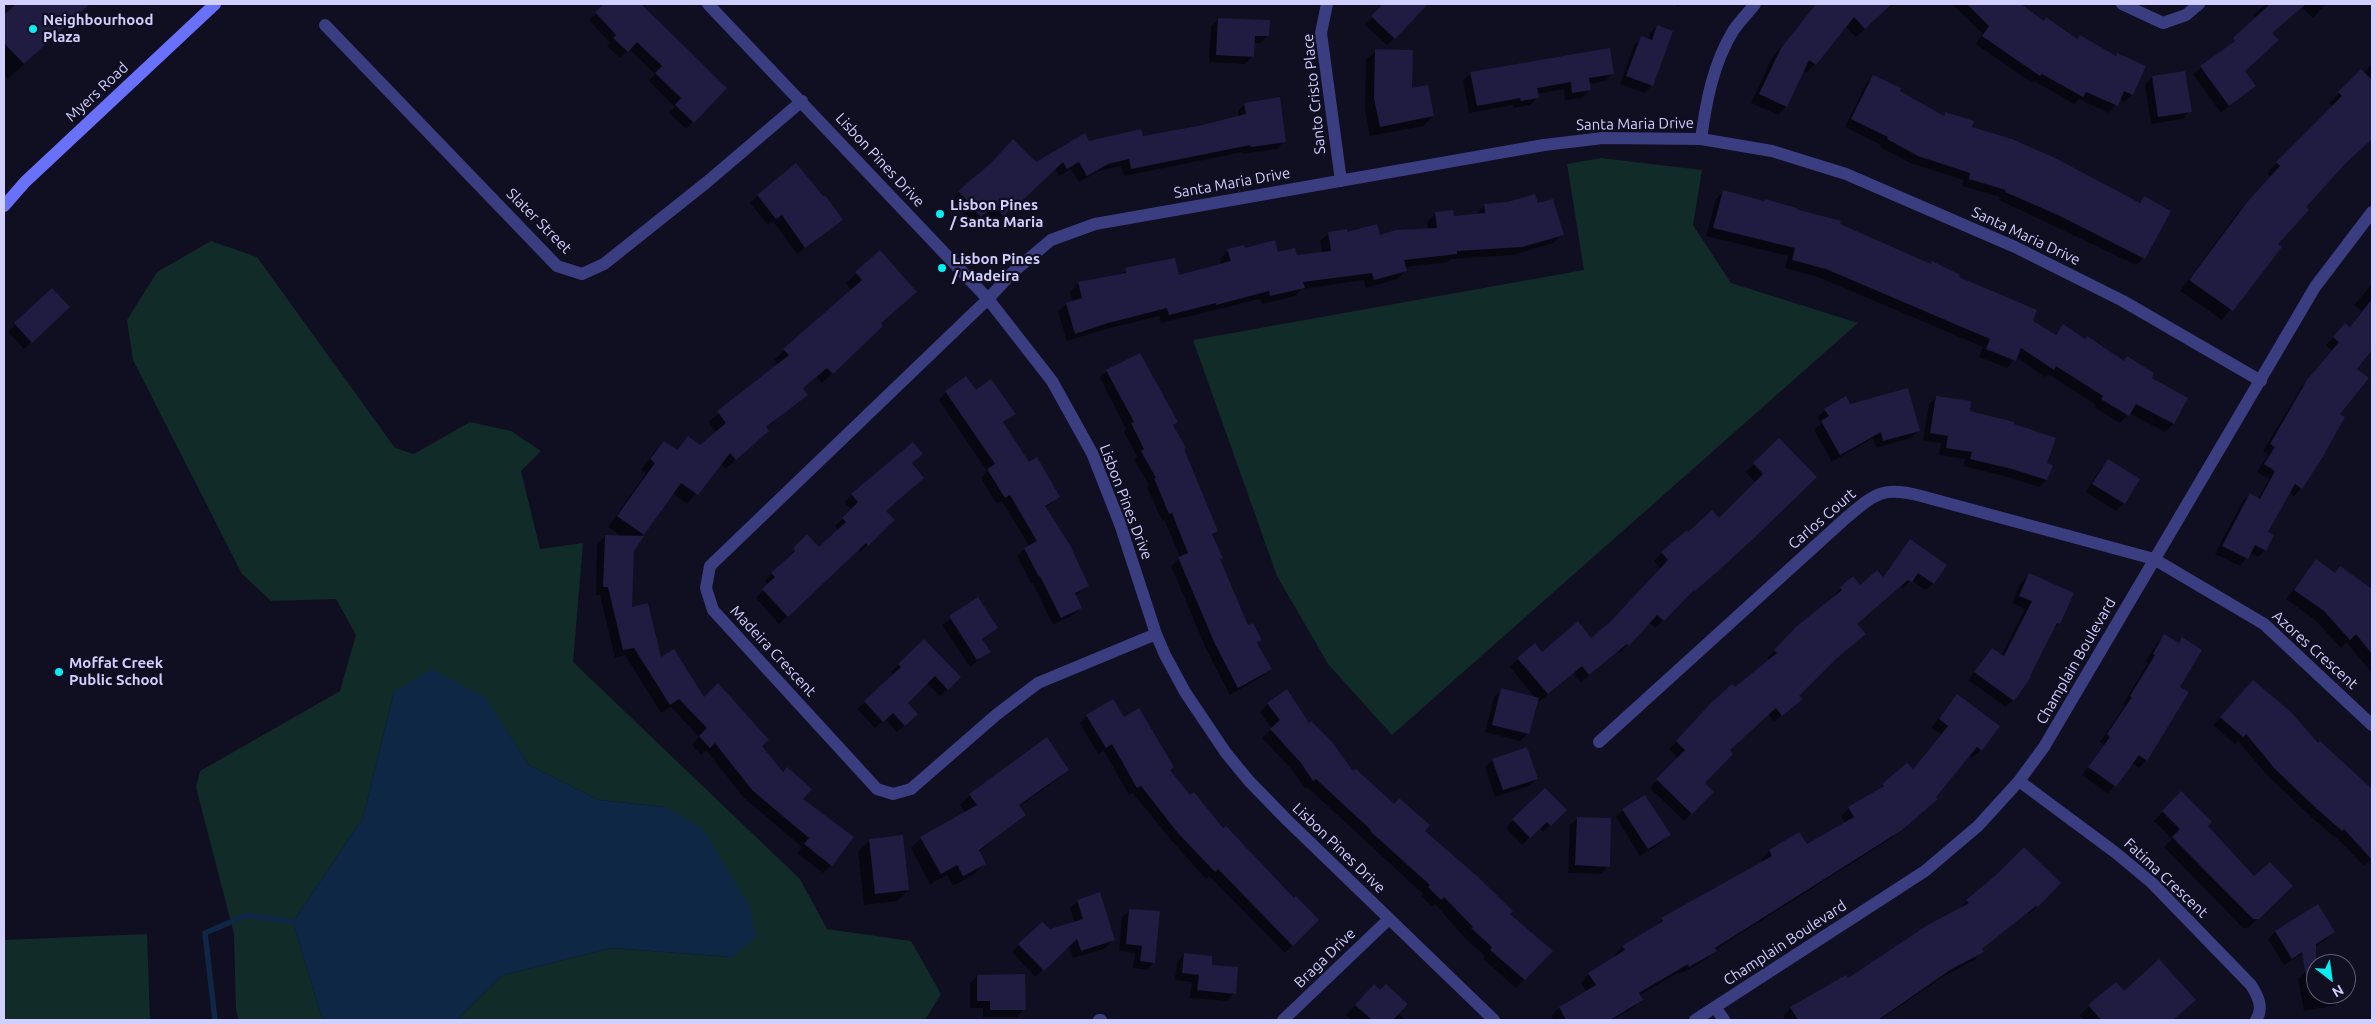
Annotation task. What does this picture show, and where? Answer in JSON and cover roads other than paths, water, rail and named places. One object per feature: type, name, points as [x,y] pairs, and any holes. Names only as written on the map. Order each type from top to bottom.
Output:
[{"type":"main road","name":"Myers Road","points":[[4,206],[25,182],[215,4]]},
{"type":"street","name":"Lisbon Pines Drive","points":[[708,4],[988,298],[1052,381],[1092,453],[1120,524],[1156,634],[1185,692],[1226,753],[1287,820],[1494,1020]]},
{"type":"street","name":"Santo Cristo Place","points":[[1327,4],[1321,34],[1341,180]]},
{"type":"street","points":[[1701,139],[1705,109],[1715,70],[1733,31],[1755,4]]},
{"type":"street","points":[[2122,4],[2163,23],[2186,16],[2199,4]]},
{"type":"street","name":"Slater Street","points":[[325,25],[557,266],[582,274],[611,258],[707,182],[802,101]]},
{"type":"street","name":"Santa Maria Drive","points":[[988,298],[1012,273],[1051,240],[1095,224],[1544,145],[1603,138],[1701,139],[1772,151],[1846,174],[2006,243],[2123,301],[2261,381]]},
{"type":"street","name":"Champlain Boulevard","points":[[1695,1020],[1925,871],[1978,826],[2019,781],[2044,747],[2315,287],[2372,212]]},
{"type":"street","name":"Madeira Crescent","points":[[988,298],[710,566],[706,588],[713,610],[877,789],[893,794],[910,789],[996,715],[1038,684],[1156,634]]},
{"type":"street","name":"Carlos Court","points":[[1599,742],[1847,517],[1875,495],[1888,491],[1921,496],[2154,559]]},
{"type":"street","name":"Azores Crescent","points":[[2154,559],[2264,624],[2372,725]]},
{"type":"street","name":"Fatima Crescent","points":[[2019,781],[2116,853],[2152,884],[2251,985],[2259,998],[2260,1014],[2256,1020]]},
{"type":"street","name":"Braga Drive","points":[[1283,1020],[1389,919]]},
{"type":"street","points":[[1715,1007],[1724,1020]]},
{"type":"water","points":[[431,669],[485,697],[529,765],[599,800],[666,807],[703,829],[750,907],[756,937],[732,957],[611,948],[503,975],[456,1020],[325,1020],[321,1015],[293,922],[363,818],[394,692]]},
{"type":"waterway","points":[[215,1020],[205,933],[247,915],[293,922]]},
{"type":"place","name":"Neighbourhood Plaza","points":[[33,29]]},
{"type":"place","name":"Lisbon Pines / Santa Maria","points":[[940,214]]},
{"type":"place","name":"Lisbon Pines / Madeira","points":[[942,268]]},
{"type":"place","name":"Moffat Creek Public School","points":[[59,672]]}]
